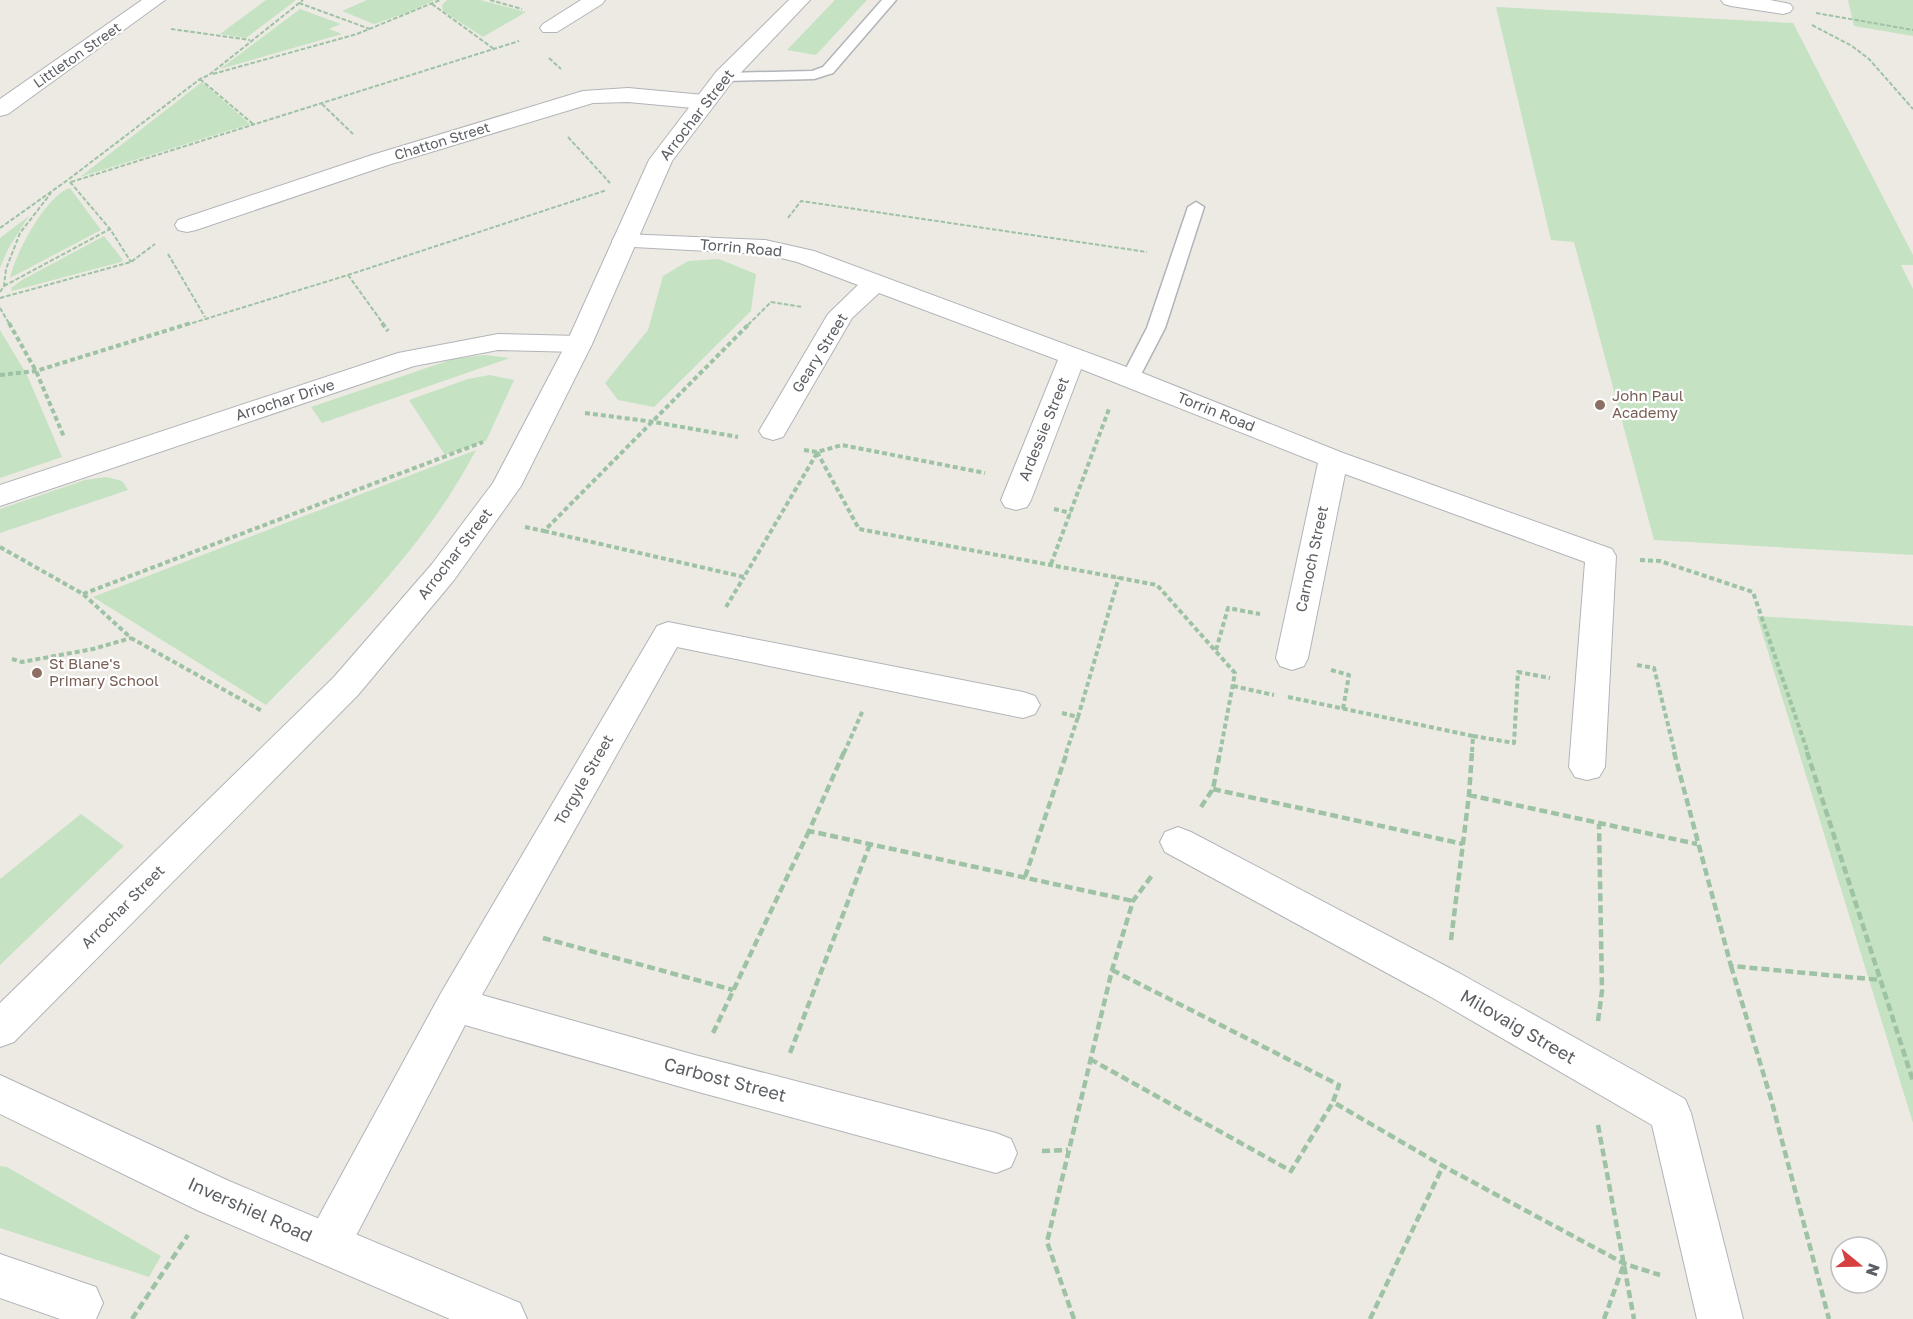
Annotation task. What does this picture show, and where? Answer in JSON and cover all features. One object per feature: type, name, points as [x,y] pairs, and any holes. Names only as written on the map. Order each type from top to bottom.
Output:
[{"type":"street","name":"Littleton Street","points":[[0,109],[155,0]]},
{"type":"street","points":[[550,28],[595,0]]},
{"type":"street","name":"Arrochar Street","points":[[0,1029],[346,686],[443,572],[506,486],[579,344],[661,160],[724,77],[800,0]]},
{"type":"street","points":[[1731,0],[1783,8]]},
{"type":"street","name":"Chatton Street","points":[[187,225],[380,160],[594,96],[628,95],[704,102]]},
{"type":"street","name":"Torrin Road","points":[[624,241],[765,247],[805,256],[1072,358],[1127,376],[1333,459],[1601,556]]},
{"type":"street","name":"Geary Street","points":[[772,431],[841,314],[876,282]]},
{"type":"street","name":"Arrochar Drive","points":[[0,496],[77,468],[408,359],[498,342],[579,344]]},
{"type":"street","name":"Ardessie Street","points":[[1016,500],[1072,358]]},
{"type":"street","name":"Carnoch Street","points":[[1292,658],[1333,459]]},
{"type":"street","points":[[1587,767],[1601,556]]},
{"type":"street","name":"Torgyle Street","points":[[328,1244],[455,1005],[668,634],[1023,705]]},
{"type":"street","name":"Milovaig Street","points":[[1178,842],[1445,985],[1670,1113],[1717,1306]]},
{"type":"street","name":"Carbost Street","points":[[455,1005],[695,1073],[996,1153]]},
{"type":"street","name":"Invershiel Road","points":[[0,1094],[214,1196],[504,1319]]},
{"type":"street","points":[[0,1276],[80,1303]]},
{"type":"lane","points":[[724,77],[814,75],[828,70],[889,0]]},
{"type":"lane","points":[[1127,376],[1156,328],[1196,207]]},
{"type":"path","points":[[209,75],[303,0]]},
{"type":"path","points":[[70,181],[200,79],[370,29],[440,0]]},
{"type":"path","points":[[299,3],[370,29]]},
{"type":"path","points":[[432,4],[495,50]]},
{"type":"path","points":[[1783,8],[1913,30]]},
{"type":"path","points":[[1783,8],[1852,46],[1869,59],[1913,109]]},
{"type":"path","points":[[123,23],[250,40]]},
{"type":"path","points":[[0,228],[2,223],[70,181],[495,50],[550,28]]},
{"type":"path","points":[[525,39],[594,96]]},
{"type":"path","points":[[200,79],[254,125]]},
{"type":"path","points":[[0,375],[36,371],[348,275],[614,188],[543,110]]},
{"type":"path","points":[[70,181],[110,229],[132,262]]},
{"type":"path","points":[[0,292],[4,286],[6,269],[20,233],[54,189]]},
{"type":"path","points":[[765,247],[801,201],[1180,257]]},
{"type":"path","points":[[0,298],[132,262],[160,240],[187,225]]},
{"type":"path","points":[[4,286],[110,229]]},
{"type":"path","points":[[160,240],[206,317]]},
{"type":"path","points":[[348,275],[408,359]]},
{"type":"path","points":[[544,531],[771,302],[841,314]]},
{"type":"path","points":[[0,308],[36,371],[77,468]]},
{"type":"path","points":[[1051,564],[1098,434],[1127,376]]},
{"type":"path","points":[[83,594],[540,420]]},
{"type":"path","points":[[483,518],[744,577],[817,452],[859,529],[1157,585],[1235,673],[1213,789],[1178,842],[1133,901],[1112,970],[1047,1242],[1074,1319]]},
{"type":"path","points":[[0,547],[83,594],[131,638],[299,732]]},
{"type":"path","points":[[1601,556],[1660,561],[1753,592],[1837,839],[1913,1082]]},
{"type":"path","points":[[1025,877],[1078,717],[1119,577]]},
{"type":"path","points":[[1216,650],[1227,608],[1300,621]]},
{"type":"path","points":[[12,659],[22,662],[93,649],[131,638]]},
{"type":"path","points":[[1233,686],[1514,743],[1518,672],[1593,673],[1654,668],[1696,844],[1771,1099],[1829,1319]]},
{"type":"path","points":[[695,1073],[809,831],[878,676]]},
{"type":"path","points":[[1023,705],[1078,717]]},
{"type":"path","points":[[1445,985],[1469,795],[1473,736]]},
{"type":"path","points":[[1213,789],[1463,844]]},
{"type":"path","points":[[1469,795],[1696,844]]},
{"type":"path","points":[[1599,824],[1602,991],[1597,1026],[1586,1066],[1634,1319]]},
{"type":"path","points":[[809,831],[1133,901]]},
{"type":"path","points":[[774,1093],[870,844]]},
{"type":"path","points":[[500,926],[733,990]]},
{"type":"path","points":[[1731,966],[1881,980]]},
{"type":"path","points":[[1090,1059],[1291,1171],[1333,1102],[1340,1085],[1112,970]]},
{"type":"path","points":[[1333,1102],[1443,1166],[1625,1264],[1717,1306]]},
{"type":"path","points":[[1370,1319],[1443,1166]]},
{"type":"path","points":[[132,1319],[214,1196]]},
{"type":"path","points":[[1604,1319],[1625,1264]]},
{"type":"green space","points":[[266,0],[296,0],[246,38],[220,34]]},
{"type":"green space","points":[[367,0],[435,0],[374,24],[342,11]]},
{"type":"green space","points":[[447,0],[480,0],[526,12],[483,37],[443,11],[442,5]]},
{"type":"green space","points":[[835,0],[867,0],[816,55],[787,50]]},
{"type":"green space","points":[[1848,0],[1913,0],[1913,36],[1854,26]]},
{"type":"green space","points":[[1496,7],[1793,23],[1913,255],[1913,265],[1901,265],[1913,289],[1913,555],[1654,540],[1574,242],[1551,240]]},
{"type":"green space","points":[[300,9],[341,24],[329,29],[342,34],[220,69]]},
{"type":"green space","points":[[202,82],[250,124],[80,177]]},
{"type":"green space","points":[[70,188],[101,230],[10,278],[18,255],[42,213],[61,193]]},
{"type":"green space","points":[[29,216],[8,249],[0,268],[0,238]]},
{"type":"green space","points":[[104,236],[123,260],[121,262],[12,291],[11,288],[22,280]]},
{"type":"green space","points":[[719,259],[756,274],[751,311],[654,407],[618,400],[605,383],[648,330],[663,276],[688,261]]},
{"type":"green space","points":[[0,330],[27,375],[62,457],[0,478]]},
{"type":"green space","points":[[485,355],[510,358],[322,423],[311,407],[453,359]]},
{"type":"green space","points":[[490,375],[514,380],[486,441],[445,455],[409,400],[468,379]]},
{"type":"green space","points":[[476,450],[432,520],[381,585],[266,705],[93,597]]},
{"type":"green space","points":[[106,477],[122,481],[128,490],[0,533],[0,509],[85,480]]},
{"type":"green space","points":[[1757,616],[1913,626],[1913,1123]]},
{"type":"green space","points":[[81,814],[124,846],[0,965],[0,879]]},
{"type":"green space","points":[[0,1166],[7,1167],[161,1256],[149,1277],[0,1228]]},
{"type":"place","name":"John Paul Academy","points":[[1600,405]]},
{"type":"place","name":"St Blane's Primary School","points":[[37,673]]}]
